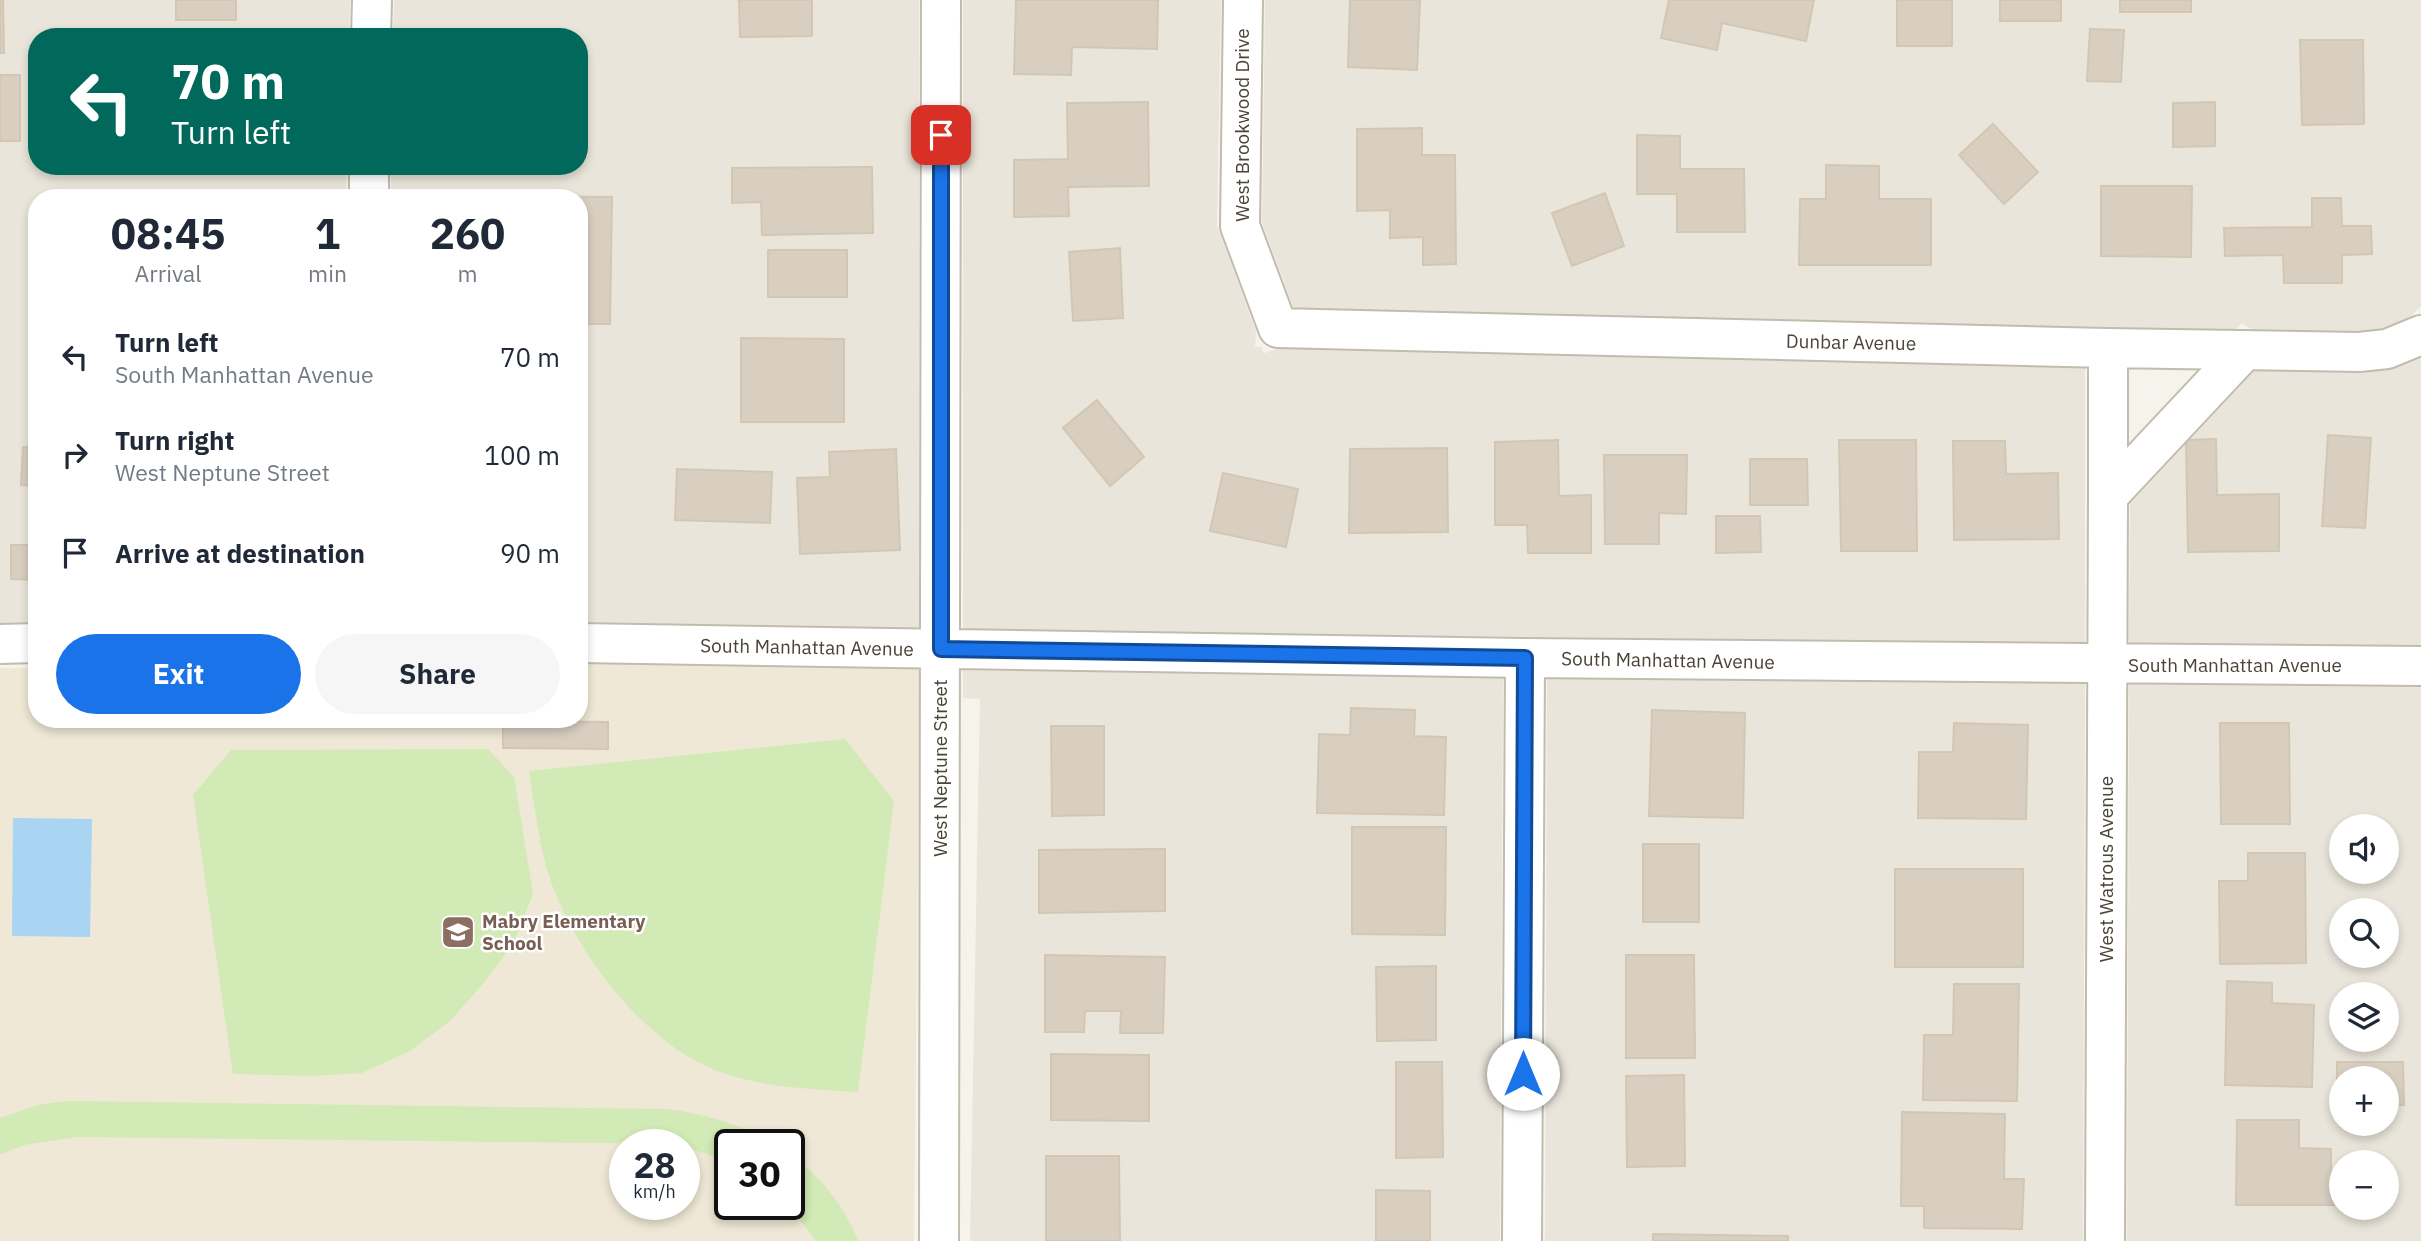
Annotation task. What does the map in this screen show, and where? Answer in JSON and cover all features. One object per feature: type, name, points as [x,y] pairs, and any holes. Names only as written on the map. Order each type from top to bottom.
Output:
[{"type":"street","points":[[371,28],[372,0]]},
{"type":"street","name":"West Neptune Street","points":[[939,1241],[941,0]]},
{"type":"street","name":"West Brookwood Drive","points":[[1243,0],[1240,226],[1278,328]]},
{"type":"street","name":"Dunbar Avenue","points":[[1278,328],[2360,352],[2387,349],[2421,335]]},
{"type":"street","name":"West Watrous Avenue","points":[[2105,1241],[2108,348]]},
{"type":"street","points":[[2108,496],[2245,350]]},
{"type":"street","points":[[0,644],[28,643]]},
{"type":"street","name":"South Manhattan Avenue","points":[[588,643],[1525,658],[2421,666]]},
{"type":"street","points":[[1522,1241],[1525,658]]},
{"type":"shaded area","points":[[0,0],[350,0],[349,28],[28,28],[28,175],[347,175],[346,189],[28,189],[28,624],[0,624]]},
{"type":"shaded area","points":[[394,0],[919,0],[919,629],[588,624],[588,189],[391,189],[391,175],[588,175],[588,28],[393,28]]},
{"type":"shaded area","points":[[963,0],[1221,0],[1217,226],[1256,331],[1255,347],[1261,347],[1264,353],[1281,348],[2085,368],[2085,644],[963,630]]},
{"type":"shaded area","points":[[1265,0],[2421,0],[2421,306],[2409,318],[2382,330],[2358,332],[2253,330],[2242,323],[2235,330],[2108,329],[1294,309],[1262,223]]},
{"type":"shaded area","points":[[2421,357],[2421,646],[2129,644],[2130,504],[2255,370],[2359,372],[2397,367]]},
{"type":"shaded area","name":"Mabry Elementary School","points":[[920,657],[914,1241],[0,1241],[0,668],[28,668],[28,728],[588,728],[588,661]]},
{"type":"shaded area","points":[[963,670],[1503,678],[1500,1241],[970,1241],[980,699],[963,698]]},
{"type":"shaded area","points":[[1547,678],[2085,683],[2083,1241],[1545,1241]]},
{"type":"shaded area","points":[[2129,683],[2421,686],[2421,1241],[2127,1241]]},
{"type":"green space","points":[[845,739],[894,801],[858,1092],[775,1085],[726,1074],[697,1062],[670,1044],[644,1022],[597,969],[578,939],[551,882],[529,771]]},
{"type":"green space","points":[[488,749],[514,777],[533,894],[513,944],[482,985],[450,1021],[410,1051],[362,1073],[313,1076],[233,1074],[193,795],[231,750]]},
{"type":"green space","points":[[66,1101],[667,1109],[724,1121],[746,1129],[714,1129],[714,1156],[700,1152],[700,1129],[609,1129],[609,1143],[77,1137],[24,1145],[0,1155],[0,1118],[38,1105]]},
{"type":"green space","points":[[805,1166],[830,1192],[853,1228],[858,1241],[816,1241],[800,1220],[805,1220]]},
{"type":"water","points":[[13,818],[92,819],[90,937],[12,936]]},
{"type":"building","points":[[0,0],[3,0],[4,53],[0,53]]},
{"type":"building","points":[[176,0],[236,0],[236,20],[176,20]]},
{"type":"building","points":[[739,0],[812,0],[812,36],[740,37]]},
{"type":"building","points":[[1016,0],[1158,0],[1157,49],[1072,47],[1071,75],[1014,74]]},
{"type":"building","points":[[1350,0],[1420,0],[1417,70],[1348,67]]},
{"type":"building","points":[[1669,0],[1814,0],[1806,41],[1722,23],[1717,50],[1661,38]]},
{"type":"building","points":[[1897,0],[1952,0],[1952,46],[1897,46]]},
{"type":"building","points":[[2000,0],[2061,0],[2061,21],[2000,21]]},
{"type":"building","points":[[2120,0],[2191,0],[2191,12],[2120,12]]},
{"type":"building","points":[[2090,29],[2124,30],[2121,82],[2087,81]]},
{"type":"building","points":[[2300,40],[2363,40],[2364,124],[2302,125]]},
{"type":"building","points":[[0,75],[20,75],[20,141],[0,141]]},
{"type":"building","points":[[1148,102],[1149,186],[1068,187],[1069,216],[1014,217],[1014,160],[1068,159],[1067,103]]},
{"type":"building","points":[[2215,102],[2215,146],[2173,147],[2173,103]]},
{"type":"building","points":[[1993,124],[2038,172],[2004,204],[1959,155]]},
{"type":"building","points":[[1422,128],[1422,155],[1455,155],[1456,264],[1423,265],[1423,237],[1390,238],[1390,210],[1357,211],[1357,129]]},
{"type":"building","points":[[1637,135],[1680,136],[1680,169],[1744,169],[1745,232],[1677,232],[1677,194],[1637,194]]},
{"type":"building","points":[[1826,165],[1879,166],[1879,199],[1931,199],[1931,265],[1799,265],[1800,199],[1826,199]]},
{"type":"building","points":[[872,167],[873,233],[762,235],[761,202],[732,203],[732,168]]},
{"type":"building","points":[[2101,186],[2192,186],[2191,257],[2101,256]]},
{"type":"building","points":[[1605,193],[1624,246],[1572,266],[1552,213]]},
{"type":"building","points":[[588,197],[612,197],[610,324],[588,324]]},
{"type":"building","points":[[2312,198],[2341,198],[2342,226],[2371,226],[2372,254],[2342,255],[2342,283],[2284,283],[2283,255],[2225,256],[2224,228],[2312,227]]},
{"type":"building","points":[[1120,248],[1123,318],[1073,321],[1069,252]]},
{"type":"building","points":[[768,250],[847,250],[847,297],[768,297]]},
{"type":"building","points":[[741,338],[844,339],[844,422],[741,422]]},
{"type":"building","points":[[1097,400],[1144,457],[1110,486],[1063,428]]},
{"type":"building","points":[[2328,435],[2371,438],[2365,528],[2322,526]]},
{"type":"building","points":[[2216,439],[2217,495],[2279,494],[2279,551],[2188,552],[2186,440]]},
{"type":"building","points":[[1558,440],[1559,496],[1591,495],[1591,553],[1528,553],[1527,525],[1495,525],[1495,442]]},
{"type":"building","points":[[1839,440],[1916,440],[1917,551],[1841,551]]},
{"type":"building","points":[[1953,441],[2005,441],[2006,474],[2058,473],[2059,539],[1954,540]]},
{"type":"building","points":[[23,447],[28,447],[28,485],[21,485]]},
{"type":"building","points":[[1447,448],[1448,532],[1349,533],[1350,449]]},
{"type":"building","points":[[896,449],[900,550],[800,554],[797,478],[830,477],[829,452]]},
{"type":"building","points":[[1604,455],[1687,455],[1686,514],[1659,513],[1659,544],[1605,544]]},
{"type":"building","points":[[1750,459],[1807,459],[1808,505],[1750,505]]},
{"type":"building","points":[[677,469],[772,472],[770,523],[675,520]]},
{"type":"building","points":[[1223,473],[1298,489],[1286,547],[1210,531]]},
{"type":"building","points":[[1716,516],[1760,516],[1761,552],[1716,553]]},
{"type":"building","points":[[11,545],[28,545],[28,580],[11,579]]},
{"type":"building","points":[[1351,708],[1415,710],[1414,736],[1446,737],[1444,815],[1317,813],[1319,734],[1350,735]]},
{"type":"building","points":[[1652,710],[1745,713],[1743,818],[1649,816]]},
{"type":"building","points":[[588,722],[608,722],[608,749],[503,748],[503,728],[588,728]]},
{"type":"building","points":[[1954,723],[2028,725],[2026,819],[1918,818],[1919,752],[1953,752]]},
{"type":"building","points":[[2220,723],[2289,723],[2290,824],[2221,824]]},
{"type":"building","points":[[1051,726],[1104,726],[1104,815],[1052,816]]},
{"type":"building","points":[[1352,827],[1446,827],[1445,935],[1352,934]]},
{"type":"building","points":[[1643,844],[1699,844],[1699,922],[1643,922]]},
{"type":"building","points":[[1165,849],[1165,911],[1039,913],[1039,850]]},
{"type":"building","points":[[2248,853],[2305,853],[2306,963],[2220,964],[2219,881],[2248,881]]},
{"type":"building","points":[[1895,869],[2023,869],[2023,967],[1895,967]]},
{"type":"building","points":[[1045,955],[1165,957],[1163,1033],[1120,1033],[1121,1011],[1085,1011],[1084,1032],[1045,1032]]},
{"type":"building","points":[[1626,955],[1694,955],[1695,1058],[1626,1058]]},
{"type":"building","points":[[1436,966],[1436,1040],[1377,1041],[1376,967]]},
{"type":"building","points":[[2227,981],[2272,983],[2272,1003],[2314,1005],[2312,1087],[2225,1085]]},
{"type":"building","points":[[1954,984],[2019,984],[2017,1101],[1923,1100],[1924,1035],[1953,1035]]},
{"type":"building","points":[[1051,1054],[1149,1055],[1149,1121],[1051,1120]]},
{"type":"building","points":[[1396,1062],[1442,1062],[1443,1157],[1396,1158]]},
{"type":"building","points":[[2337,1062],[2403,1062],[2404,1105],[2399,1105],[2399,1066],[2337,1066]]},
{"type":"building","points":[[1684,1075],[1685,1166],[1627,1167],[1626,1076]]},
{"type":"building","points":[[1902,1112],[2005,1114],[2004,1179],[2024,1179],[2022,1229],[1924,1228],[1924,1206],[1901,1206]]},
{"type":"building","points":[[2237,1120],[2299,1120],[2299,1148],[2331,1149],[2329,1205],[2236,1205]]},
{"type":"building","points":[[1046,1156],[1119,1156],[1120,1241],[1046,1241]]},
{"type":"building","points":[[1376,1190],[1430,1191],[1430,1241],[1376,1241]]},
{"type":"building","points":[[1653,1234],[1788,1236],[1788,1241],[1653,1241]]},
{"type":"place","name":"Mabry Elementary School","points":[[458,932]]},
{"type":"route","points":[[941,135],[941,649],[1525,658],[1523,1074]]}]
